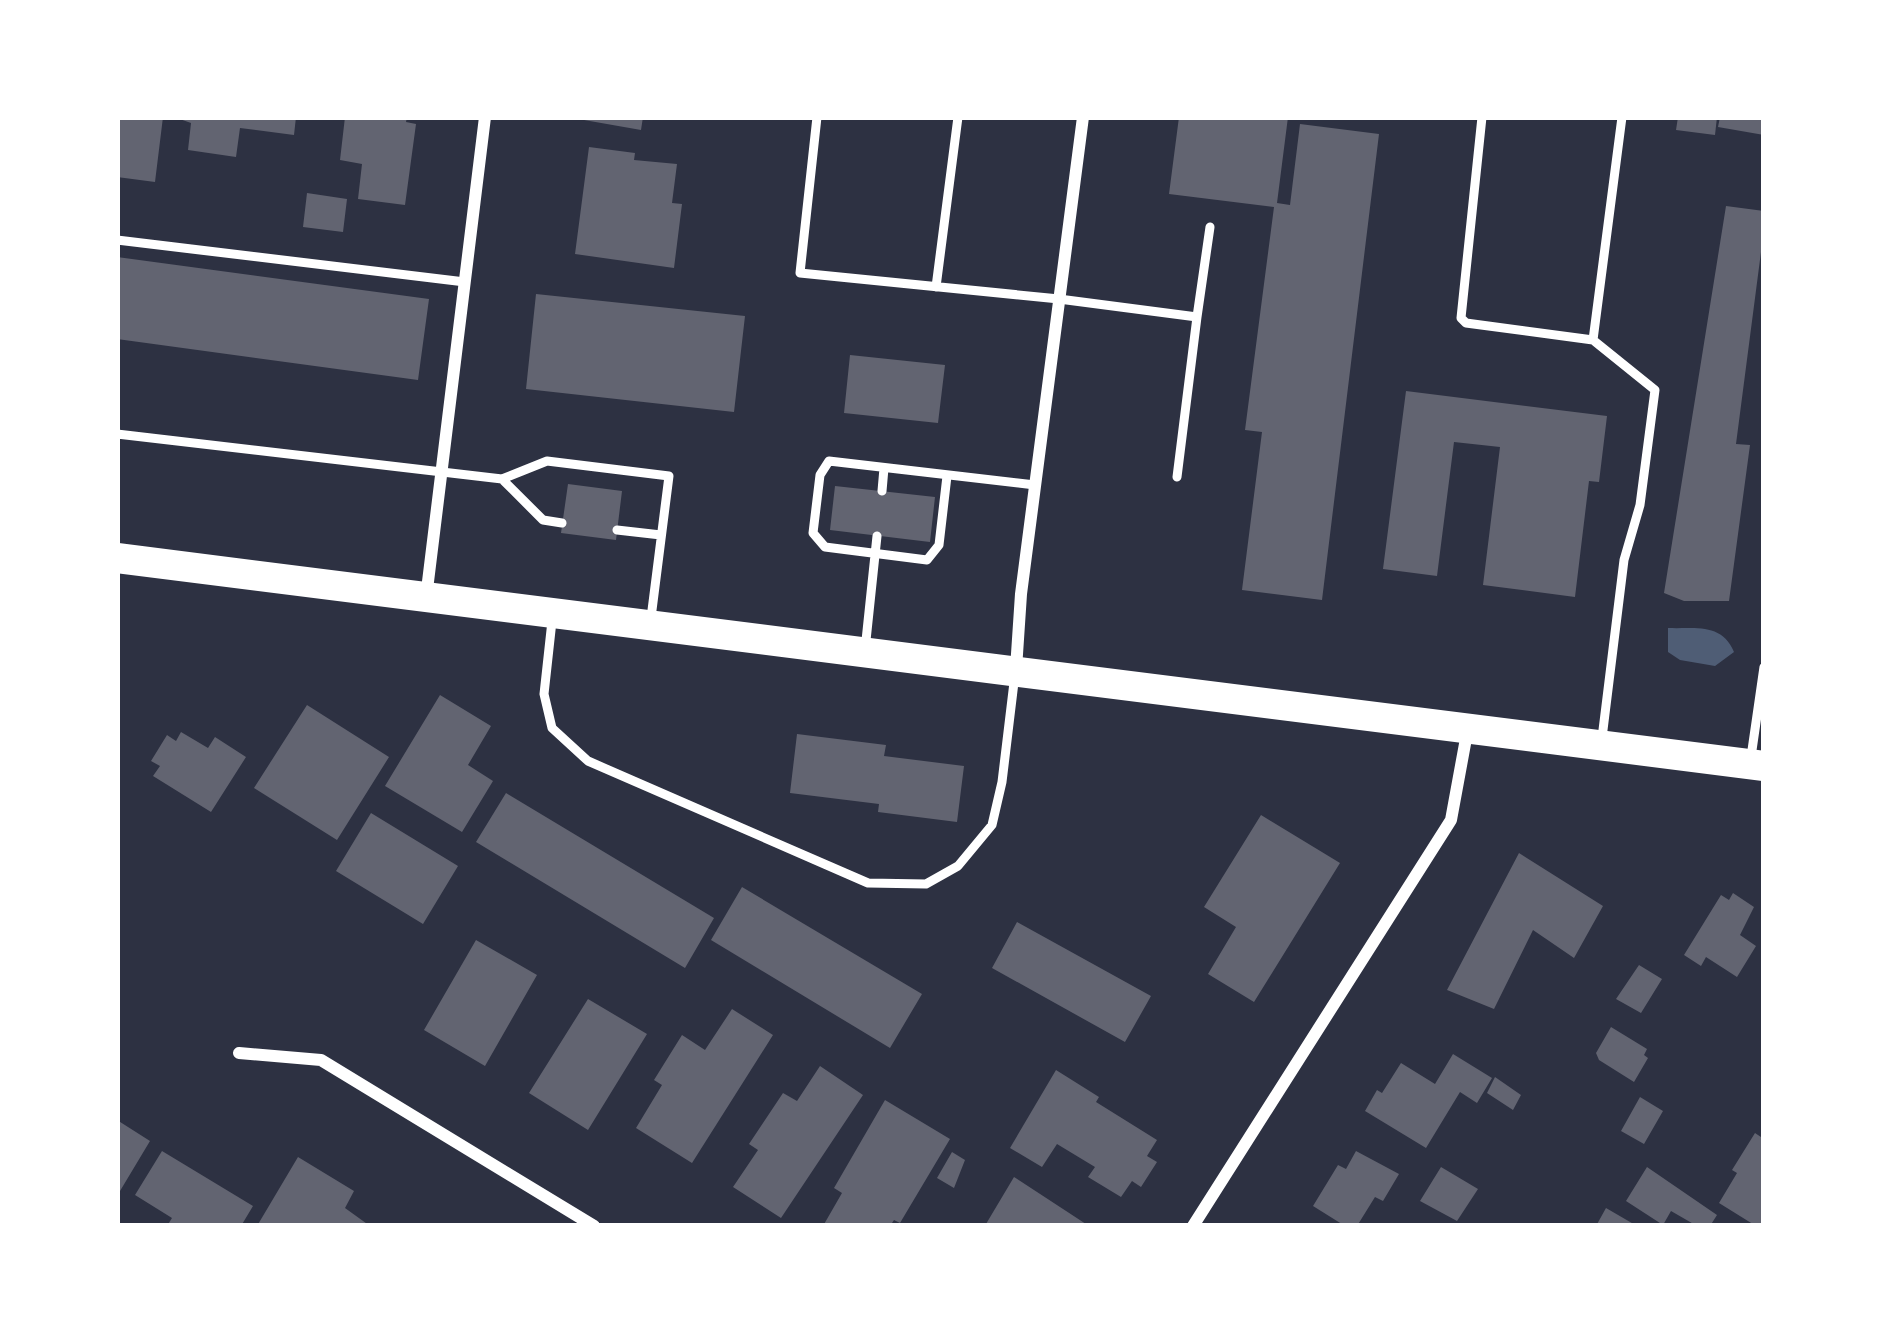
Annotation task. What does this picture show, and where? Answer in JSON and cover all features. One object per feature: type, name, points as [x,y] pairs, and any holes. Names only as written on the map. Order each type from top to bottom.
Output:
[{"type":"main road","points":[[117,558],[1757,765]]},
{"type":"street","points":[[426,598],[484,117]]},
{"type":"street","points":[[1016,668],[1083,117]]},
{"type":"street","points":[[1193,1226],[1451,820],[1468,725]]},
{"type":"street","points":[[239,1053],[321,1060],[594,1226]]},
{"type":"lane","points":[[818,117],[800,274],[1059,298],[1197,317]]},
{"type":"lane","points":[[936,287],[958,117]]},
{"type":"lane","points":[[1482,117],[1461,318],[1593,340],[1655,389],[1640,505],[1624,560],[1601,742]]},
{"type":"lane","points":[[1593,340],[1622,117]]},
{"type":"lane","points":[[1177,477],[1210,227]]},
{"type":"lane","points":[[117,240],[465,282]]},
{"type":"lane","points":[[117,434],[502,479],[547,461],[669,476],[650,626]]},
{"type":"lane","points":[[946,476],[939,545],[927,560],[825,548],[813,532],[820,475],[829,461],[1035,485]]},
{"type":"lane","points":[[882,491],[884,468]]},
{"type":"lane","points":[[502,479],[543,520],[562,523]]},
{"type":"lane","points":[[617,530],[662,536]]},
{"type":"lane","points":[[865,652],[877,536]]},
{"type":"lane","points":[[553,614],[544,694],[551,728],[588,761],[868,883],[926,884],[958,866],[992,825],[1016,668]]},
{"type":"lane","points":[[1757,765],[1764,668]]},
{"type":"water","points":[[1668,628],[1715,632],[1734,652],[1715,666],[1680,660],[1668,652]]},
{"type":"building","points":[[117,117],[163,117],[155,182],[117,177]]},
{"type":"building","points":[[174,117],[296,117],[294,135],[240,128],[236,157],[188,150],[191,123]]},
{"type":"building","points":[[345,117],[407,117],[406,122],[416,124],[405,205],[358,199],[362,164],[340,160]]},
{"type":"building","points":[[567,117],[643,117],[641,130]]},
{"type":"building","points":[[1179,117],[1288,117],[1277,203],[1290,205],[1300,124],[1379,134],[1322,600],[1242,590],[1262,432],[1245,430],[1274,207],[1169,194]]},
{"type":"building","points":[[1678,117],[1717,117],[1715,135],[1676,130]]},
{"type":"building","points":[[1720,117],[1764,117],[1764,135],[1718,127]]},
{"type":"building","points":[[589,147],[635,153],[634,160],[677,164],[672,203],[682,204],[674,268],[575,254]]},
{"type":"building","points":[[307,193],[347,199],[343,232],[303,227]]},
{"type":"building","points":[[1726,206],[1764,211],[1764,253],[1736,444],[1750,445],[1729,601],[1684,601],[1664,593]]},
{"type":"building","points":[[117,257],[429,299],[418,380],[117,339]]},
{"type":"building","points":[[536,294],[745,316],[734,412],[526,389]]},
{"type":"building","points":[[850,355],[945,365],[938,423],[844,413]]},
{"type":"building","points":[[1406,391],[1607,416],[1599,482],[1589,481],[1575,597],[1483,585],[1500,447],[1454,442],[1437,576],[1383,569]]},
{"type":"building","points":[[568,484],[622,491],[616,540],[561,533]]},
{"type":"building","points":[[835,486],[935,497],[930,542],[830,530]]},
{"type":"building","points":[[440,695],[491,726],[468,765],[493,781],[462,832],[385,786]]},
{"type":"building","points":[[307,705],[389,757],[337,840],[254,788]]},
{"type":"building","points":[[181,732],[208,748],[215,737],[246,757],[211,812],[153,776],[160,766],[151,761],[167,735],[176,741]]},
{"type":"building","points":[[797,734],[886,745],[884,756],[964,766],[957,822],[878,812],[879,804],[790,793]]},
{"type":"building","points":[[506,793],[714,918],[685,968],[476,842]]},
{"type":"building","points":[[371,813],[458,866],[423,924],[336,871]]},
{"type":"building","points":[[1261,815],[1340,863],[1254,1002],[1208,974],[1236,927],[1204,907]]},
{"type":"building","points":[[1519,853],[1603,906],[1574,958],[1533,930],[1494,1009],[1447,990]]},
{"type":"building","points":[[742,887],[922,994],[890,1048],[711,940]]},
{"type":"building","points":[[1733,893],[1754,907],[1740,935],[1756,946],[1737,977],[1706,957],[1701,966],[1684,955],[1721,895],[1729,900]]},
{"type":"building","points":[[1017,922],[1151,996],[1125,1042],[992,968]]},
{"type":"building","points":[[476,940],[537,975],[485,1066],[424,1030]]},
{"type":"building","points":[[1639,965],[1662,979],[1641,1013],[1616,999]]},
{"type":"building","points":[[588,999],[647,1034],[588,1130],[529,1093]]},
{"type":"building","points":[[732,1009],[773,1035],[692,1163],[636,1128],[662,1085],[654,1080],[682,1035],[705,1050]]},
{"type":"building","points":[[1611,1027],[1647,1049],[1644,1055],[1648,1058],[1634,1082],[1599,1060],[1596,1053]]},
{"type":"building","points":[[1453,1054],[1492,1078],[1477,1103],[1460,1092],[1426,1148],[1365,1111],[1401,1063],[1435,1084]]},
{"type":"building","points":[[820,1066],[863,1095],[781,1218],[733,1187],[758,1150],[749,1144],[783,1093],[797,1101]]},
{"type":"building","points":[[1056,1070],[1157,1140],[1147,1156],[1157,1162],[1141,1187],[1132,1181],[1121,1197],[1088,1177],[1095,1167],[1057,1144],[1042,1167],[1010,1148]]},
{"type":"building","points":[[1495,1077],[1521,1095],[1513,1110],[1487,1093]]},
{"type":"building","points":[[1640,1097],[1663,1111],[1644,1144],[1621,1131]]},
{"type":"building","points":[[885,1100],[950,1139],[900,1223],[823,1226],[842,1193],[834,1188]]},
{"type":"building","points":[[117,1120],[150,1141],[117,1196]]},
{"type":"building","points":[[1755,1133],[1764,1139],[1764,1226],[1756,1226],[1719,1203]]},
{"type":"building","points":[[162,1151],[253,1206],[241,1226],[167,1226],[172,1218],[135,1195]]},
{"type":"building","points":[[1356,1151],[1399,1174],[1383,1201],[1375,1197],[1357,1226],[1345,1226],[1313,1206],[1338,1165],[1346,1169]]},
{"type":"building","points":[[952,1152],[965,1160],[954,1188],[937,1178]]},
{"type":"building","points":[[298,1157],[354,1191],[345,1208],[370,1226],[257,1226]]},
{"type":"building","points":[[1441,1167],[1478,1189],[1457,1221],[1420,1201]]},
{"type":"building","points":[[1647,1167],[1717,1215],[1710,1226],[1697,1226],[1671,1211],[1663,1225],[1626,1201]]},
{"type":"building","points":[[1014,1177],[1089,1226],[989,1226]]},
{"type":"building","points":[[1606,1208],[1637,1226],[1596,1226]]}]
